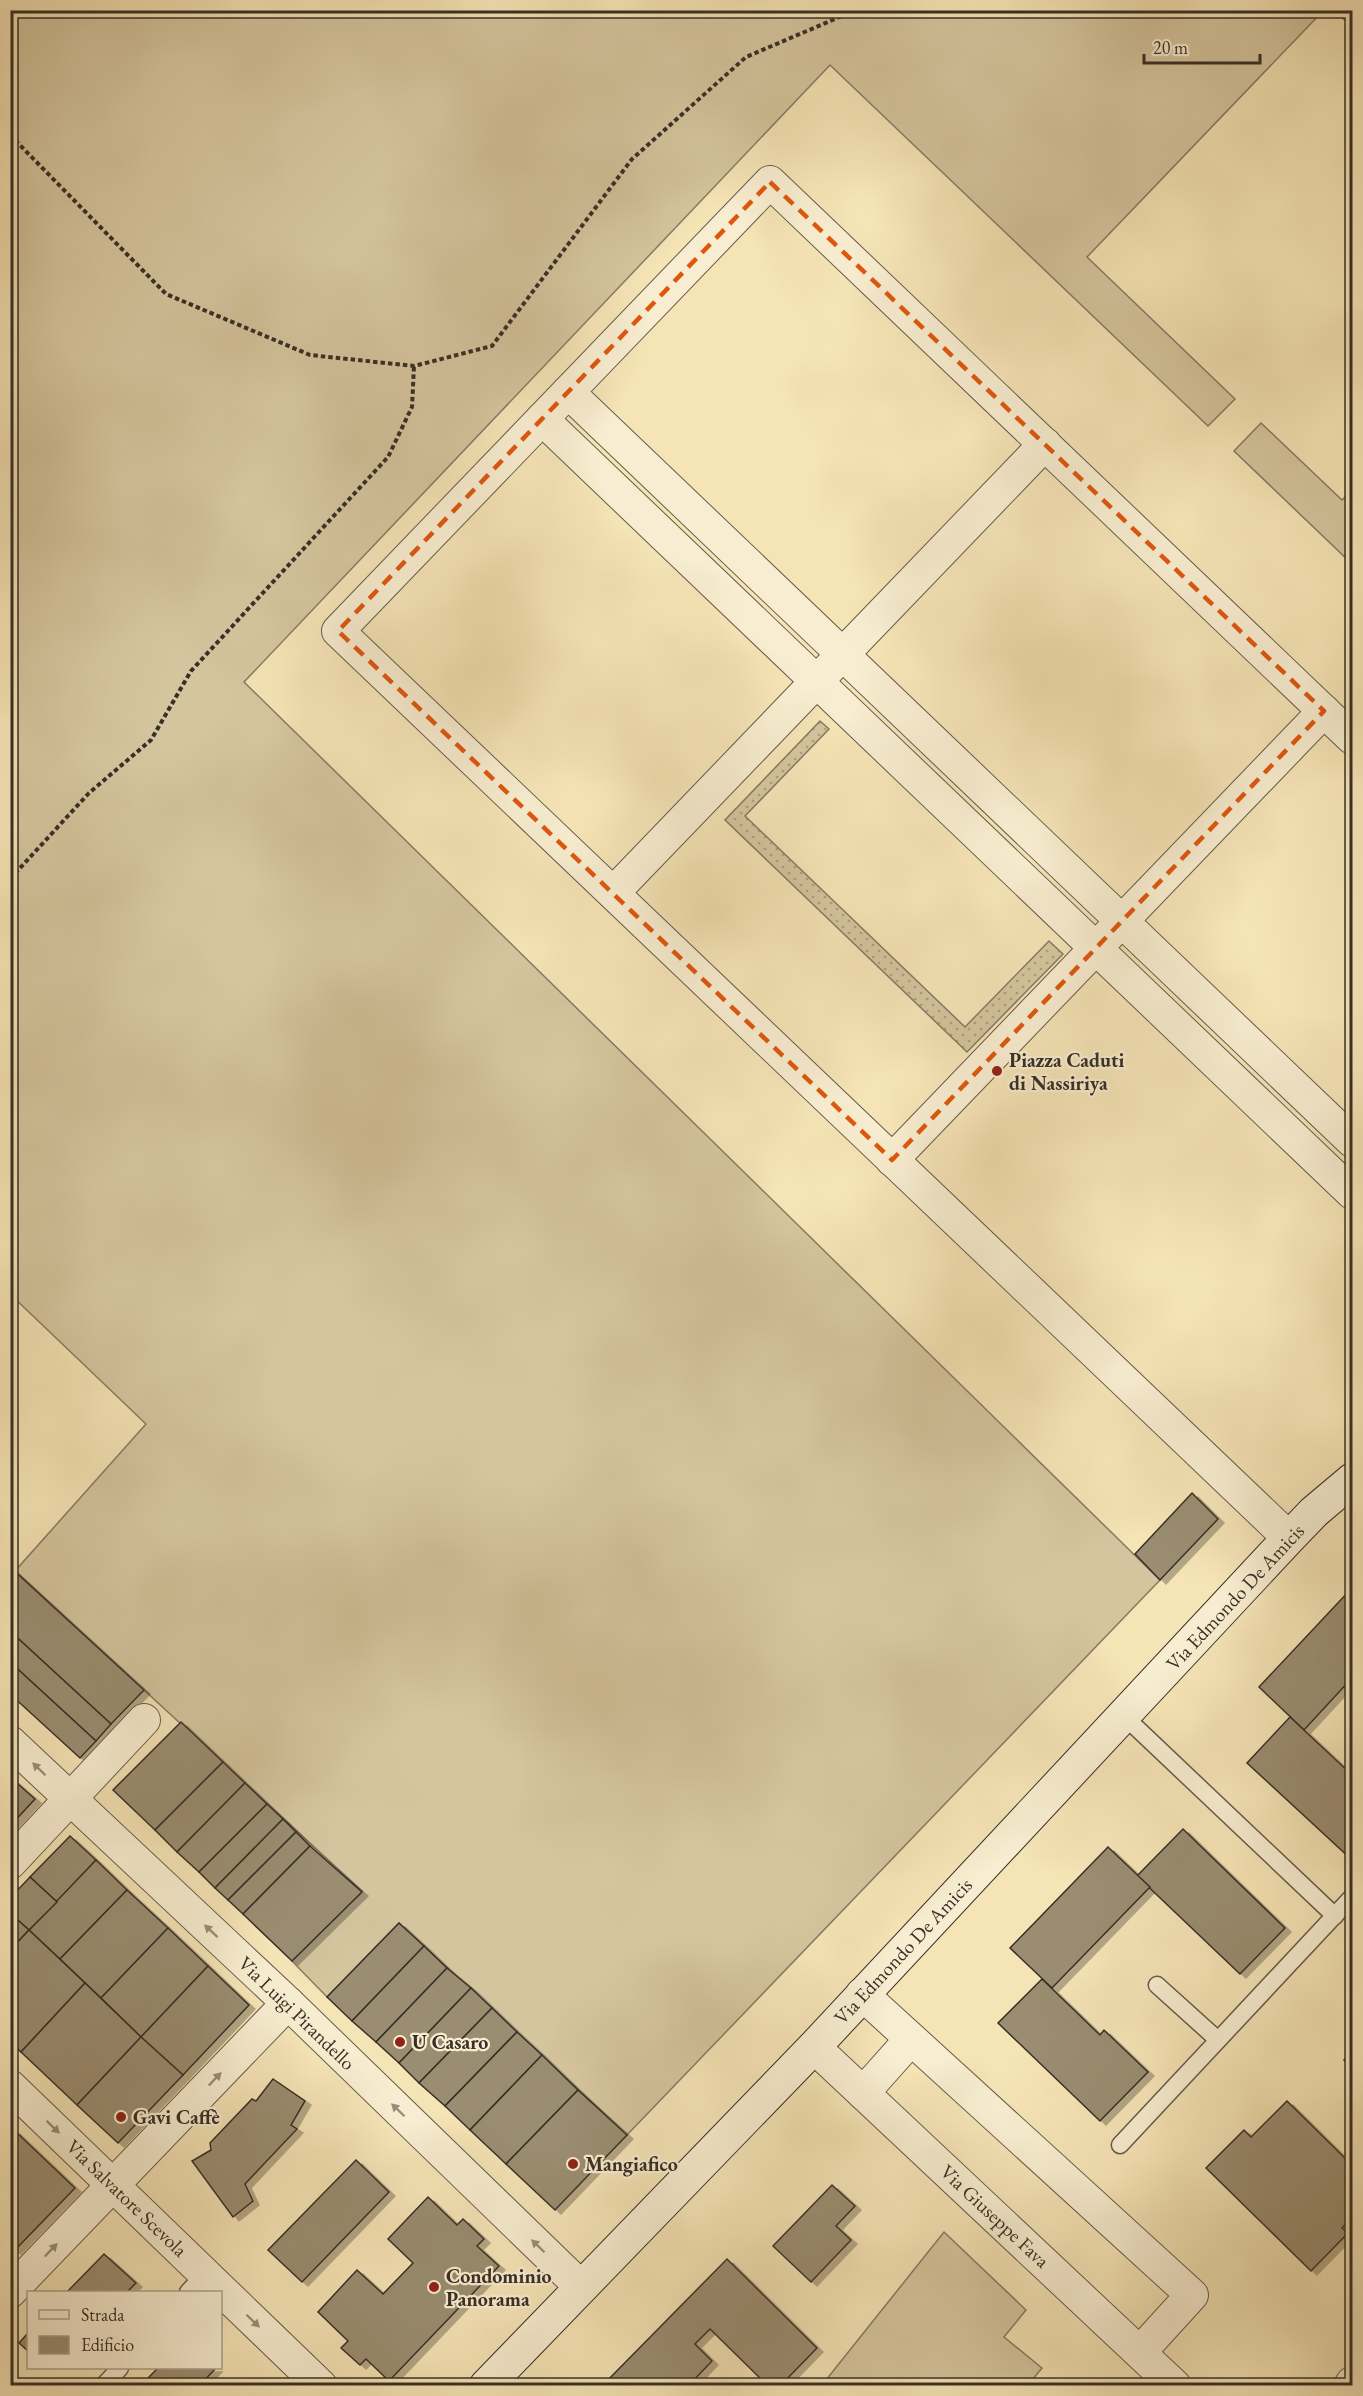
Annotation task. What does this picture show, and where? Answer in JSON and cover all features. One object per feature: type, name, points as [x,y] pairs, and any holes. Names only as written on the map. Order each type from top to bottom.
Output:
[{"type":"main road","name":"Via Edmondo De Amicis","points":[[486,2385],[814,2047],[1314,1512],[1353,1461]]},
{"type":"main road","name":"Via Edmondo De Amicis","points":[[1314,1512],[1353,1480]]},
{"type":"street","points":[[1289,1538],[338,631],[770,183],[1353,738]]},
{"type":"street","points":[[568,392],[1353,1141]]},
{"type":"street","points":[[542,419],[1353,1193]]},
{"type":"street","points":[[613,893],[1045,444]]},
{"type":"street","points":[[892,1160],[1324,711]]},
{"type":"street","points":[[10,1863],[144,1720]]},
{"type":"street","name":"Via Luigi Pirandello","points":[[10,1742],[288,2003],[580,2286]]},
{"type":"street","points":[[862,1994],[1192,2295],[1140,2352]]},
{"type":"street","points":[[10,2292],[288,2003]]},
{"type":"street","points":[[863,2093],[911,2039]]},
{"type":"street","name":"Via Giuseppe Fava","points":[[814,2047],[1175,2385]]},
{"type":"street","name":"Via Salvatore Scevola","points":[[10,2086],[114,2184],[197,2283]]},
{"type":"street","name":"Via Salvatore Scevola","points":[[222,2304],[321,2385]]},
{"type":"lane","points":[[1124,1716],[1335,1916]]},
{"type":"lane","points":[[1120,2145],[1353,1898]]},
{"type":"lane","points":[[1157,1984],[1218,2040]]},
{"type":"lane","points":[[103,2385],[118,2369]]},
{"type":"path","points":[[10,135],[166,294],[310,355],[414,366],[492,346],[632,159],[746,57],[856,10]]},
{"type":"path","points":[[10,879],[89,793],[151,740],[191,671],[388,457],[412,407],[414,366]]},
{"type":"highlighted area","points":[[770,182],[1324,711],[892,1160],[338,631]]},
{"type":"shaded area","points":[[10,11],[1323,11],[1087,257],[1235,399],[1208,426],[830,65],[244,682],[1160,1580],[627,2135],[399,1923],[327,1997],[292,1961],[362,1891],[15,1571],[146,1424],[11,1295]]},
{"type":"shaded area","points":[[1335,11],[1352,11],[1352,27]]},
{"type":"shaded area","points":[[1261,423],[1342,500],[1352,490],[1352,564],[1234,451]]},
{"type":"shaded area","points":[[820,721],[829,729],[745,816],[965,1027],[1049,941],[1063,954],[967,1052],[725,820]]},
{"type":"shaded area","points":[[944,2232],[1026,2310],[1004,2337],[1042,2368],[1028,2385],[822,2385]]},
{"type":"building","points":[[1192,1493],[1218,1519],[1160,1580],[1135,1554]]},
{"type":"building","points":[[10,1567],[144,1690],[111,1724],[10,1631]]},
{"type":"building","points":[[1352,1588],[1352,1678],[1304,1730],[1259,1687]]},
{"type":"building","points":[[10,1631],[111,1724],[96,1741],[10,1662]]},
{"type":"building","points":[[10,1662],[96,1741],[80,1758],[10,1694]]},
{"type":"building","points":[[1290,1717],[1352,1775],[1351,1859],[1247,1763]]},
{"type":"building","points":[[181,1722],[223,1762],[155,1830],[113,1790]]},
{"type":"building","points":[[223,1762],[245,1783],[177,1852],[155,1830]]},
{"type":"building","points":[[10,1777],[35,1799],[10,1826]]},
{"type":"building","points":[[245,1783],[267,1804],[199,1872],[177,1852]]},
{"type":"building","points":[[267,1804],[283,1819],[215,1888],[199,1872]]},
{"type":"building","points":[[283,1819],[296,1832],[228,1900],[215,1888]]},
{"type":"building","points":[[1183,1829],[1285,1928],[1240,1974],[1137,1876]]},
{"type":"building","points":[[296,1832],[310,1846],[243,1914],[228,1900]]},
{"type":"building","points":[[70,1836],[96,1860],[57,1902],[30,1877]]},
{"type":"building","points":[[310,1846],[362,1892],[292,1961],[243,1914]]},
{"type":"building","points":[[1108,1847],[1150,1887],[1052,1988],[1010,1948]]},
{"type":"building","points":[[96,1860],[127,1890],[60,1959],[29,1930]]},
{"type":"building","points":[[30,1877],[57,1902],[29,1930],[10,1913],[10,1898]]},
{"type":"building","points":[[127,1890],[168,1928],[101,1998],[60,1959]]},
{"type":"building","points":[[10,1913],[29,1930],[10,1950]]},
{"type":"building","points":[[399,1923],[424,1946],[352,2021],[327,1997]]},
{"type":"building","points":[[168,1928],[208,1966],[141,2037],[101,1998]]},
{"type":"building","points":[[29,1930],[85,1983],[21,2052],[10,2042],[10,1950]]},
{"type":"building","points":[[424,1946],[447,1968],[376,2042],[352,2021]]},
{"type":"building","points":[[208,1966],[249,2005],[183,2075],[141,2037]]},
{"type":"building","points":[[447,1968],[471,1988],[399,2063],[376,2042]]},
{"type":"building","points":[[1042,1979],[1100,2035],[1104,2030],[1148,2072],[1100,2121],[998,2023]]},
{"type":"building","points":[[85,1983],[141,2037],[77,2105],[21,2052]]},
{"type":"building","points":[[471,1988],[492,2008],[419,2083],[399,2063]]},
{"type":"building","points":[[492,2008],[517,2032],[445,2106],[419,2083]]},
{"type":"building","points":[[517,2032],[542,2055],[470,2130],[445,2106]]},
{"type":"building","points":[[141,2037],[183,2075],[118,2143],[77,2105]]},
{"type":"building","points":[[1352,2051],[1352,2068],[1344,2060]]},
{"type":"building","points":[[542,2055],[578,2090],[506,2164],[470,2130]]},
{"type":"building","points":[[273,2079],[305,2101],[291,2125],[297,2129],[245,2184],[253,2201],[233,2217],[192,2161],[211,2150],[210,2143],[252,2099],[256,2101]]},
{"type":"building","points":[[578,2090],[627,2135],[555,2210],[506,2164]]},
{"type":"building","points":[[1287,2101],[1352,2165],[1352,2217],[1342,2228],[1348,2233],[1311,2271],[1206,2168],[1244,2130],[1251,2137]]},
{"type":"building","points":[[14,2130],[75,2188],[15,2250],[10,2246],[10,2134]]},
{"type":"building","points":[[356,2160],[389,2192],[302,2282],[268,2250]]},
{"type":"building","points":[[832,2185],[855,2206],[836,2226],[851,2240],[811,2282],[773,2246]]},
{"type":"building","name":"Condominio Panorama","points":[[428,2197],[457,2225],[463,2219],[484,2239],[477,2246],[499,2266],[389,2381],[366,2359],[360,2365],[341,2348],[348,2341],[318,2312],[357,2270],[383,2294],[413,2263],[388,2239]]},
{"type":"building","points":[[104,2254],[136,2283],[128,2291],[68,2291]]},
{"type":"building","points":[[727,2259],[817,2348],[780,2386],[768,2386],[710,2329],[695,2344],[712,2361],[688,2386],[602,2386]]},
{"type":"building","points":[[27,2334],[27,2350],[19,2343]]},
{"type":"building","points":[[157,2369],[215,2369],[199,2386],[140,2386]]},
{"type":"place","name":"Piazza Caduti di Nassiriya","points":[[997,1071]]},
{"type":"place","name":"U Casaro","points":[[400,2042]]},
{"type":"place","name":"Gavi Caffè","points":[[121,2117]]},
{"type":"place","name":"Mangiafico","points":[[573,2164]]},
{"type":"place","name":"Condominio Panorama","points":[[434,2287]]}]
